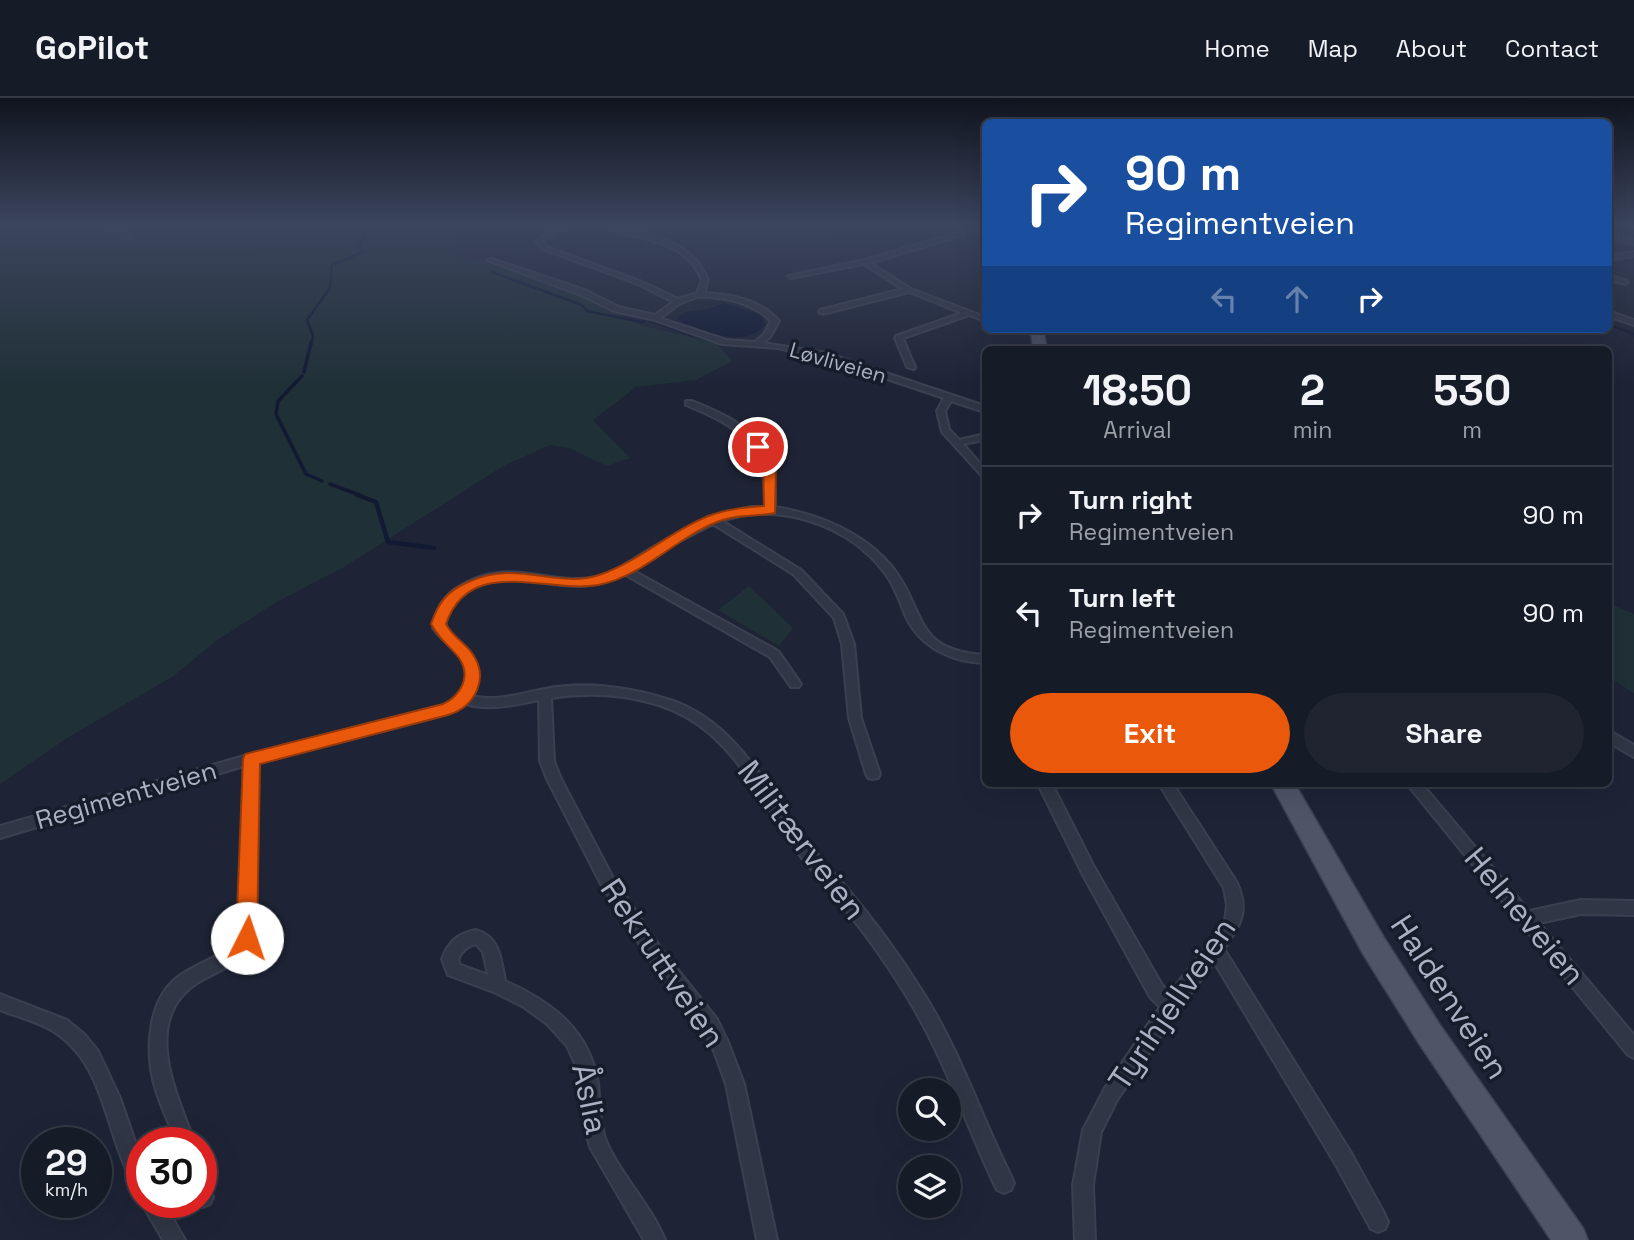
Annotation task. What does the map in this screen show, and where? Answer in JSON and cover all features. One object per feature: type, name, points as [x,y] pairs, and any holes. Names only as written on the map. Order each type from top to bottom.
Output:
[{"type":"main road","name":"Haldenveien","points":[[1285,787],[1401,990],[1571,1240]]},
{"type":"street","points":[[542,278],[584,293],[617,309],[657,318],[725,342]]},
{"type":"street","points":[[627,278],[678,302]]},
{"type":"street","points":[[700,295],[705,278]]},
{"type":"street","points":[[891,278],[909,290],[982,317]]},
{"type":"street","points":[[1612,278],[1625,282]]},
{"type":"street","points":[[823,312],[909,290]]},
{"type":"street","points":[[657,318],[678,302],[700,295],[752,304],[769,313],[775,321],[758,344]]},
{"type":"street","points":[[911,367],[899,338],[969,313]]},
{"type":"street","points":[[1612,314],[1632,320]]},
{"type":"street","name":"Løvliveien","points":[[725,342],[758,344],[823,355],[982,408]]},
{"type":"street","points":[[949,397],[942,406],[941,418],[945,430],[982,471]]},
{"type":"street","points":[[975,405],[982,402]]},
{"type":"street","points":[[689,403],[709,411],[743,431],[758,447],[770,467],[770,510]]},
{"type":"street","points":[[957,443],[982,439]]},
{"type":"street","points":[[465,699],[472,682],[469,661],[462,650],[446,638],[438,624],[445,606],[454,596],[474,584],[513,575],[576,583],[599,580],[624,570],[711,519],[742,511],[770,510],[815,519],[864,547],[893,576],[913,620],[926,638],[947,651],[982,658]]},
{"type":"street","points":[[711,519],[797,572],[839,617],[848,645],[855,718],[873,774]]},
{"type":"street","points":[[624,570],[774,654],[795,684]]},
{"type":"street","name":"Militærveien","points":[[465,699],[485,704],[545,694],[607,691],[640,694],[694,716],[712,727],[748,766],[805,853],[862,920],[920,1002],[955,1069],[1004,1183]]},
{"type":"street","name":"Rekruttveien","points":[[545,694],[547,761],[554,779],[614,892],[656,954],[711,1025],[722,1048],[735,1084],[767,1240]]},
{"type":"street","name":"Regimentveien","points":[[0,832],[251,759],[448,709],[465,699]]},
{"type":"street","points":[[1612,738],[1634,752]]},
{"type":"street","name":"Regimentveien","points":[[180,1127],[164,1085],[161,1068],[161,1017],[168,999],[182,983],[221,963],[246,940],[251,759]]},
{"type":"street","points":[[1046,787],[1088,870],[1156,991],[1171,1006]]},
{"type":"street","name":"Tyrihjellveien","points":[[1085,1240],[1083,1185],[1092,1130],[1111,1094],[1171,1006],[1232,925],[1236,901],[1231,887],[1168,787]]},
{"type":"street","name":"Helneveien","points":[[1417,787],[1634,1049]]},
{"type":"street","points":[[1527,918],[1581,907],[1634,908]]},
{"type":"street","points":[[1214,948],[1330,1136],[1378,1222]]},
{"type":"street","name":"Åslia","points":[[498,986],[536,1006],[569,1031],[580,1048],[592,1096],[593,1131],[599,1147],[655,1240]]},
{"type":"street","points":[[0,1002],[60,1026],[81,1042],[100,1071],[126,1148]]},
{"type":"street","points":[[161,1218],[174,1240]]},
{"type":"shaded area","points":[[0,278],[549,278],[642,326],[716,343],[732,361],[696,380],[636,387],[593,420],[630,458],[607,466],[569,448],[550,445],[505,465],[344,567],[273,604],[216,641],[172,677],[67,738],[0,784]]},
{"type":"shaded area","points":[[749,586],[793,628],[779,646],[718,610]]},
{"type":"shaded area","points":[[1612,605],[1634,614],[1634,693],[1612,679]]},
{"type":"water","points":[[724,303],[762,315],[765,325],[756,332],[736,337],[704,330],[683,323],[677,318],[686,312],[708,309]]},
{"type":"waterway","points":[[311,345],[313,336],[307,320],[330,288],[331,278]]},
{"type":"waterway","points":[[509,278],[582,305],[587,311],[641,322],[648,320],[704,339]]},
{"type":"waterway","points":[[1612,326],[1634,334]]},
{"type":"waterway","points":[[304,372],[311,343]]},
{"type":"waterway","points":[[302,376],[278,401],[276,414],[306,474],[322,481]]},
{"type":"waterway","points":[[330,484],[362,496]]},
{"type":"waterway","points":[[357,495],[376,502],[388,542],[434,548]]},
{"type":"route","points":[[247,938],[251,759],[448,709],[460,703],[470,690],[472,671],[462,650],[446,638],[438,624],[445,606],[454,596],[474,584],[513,575],[576,583],[599,580],[624,570],[711,519],[742,511],[770,510],[770,467],[758,447]]}]
